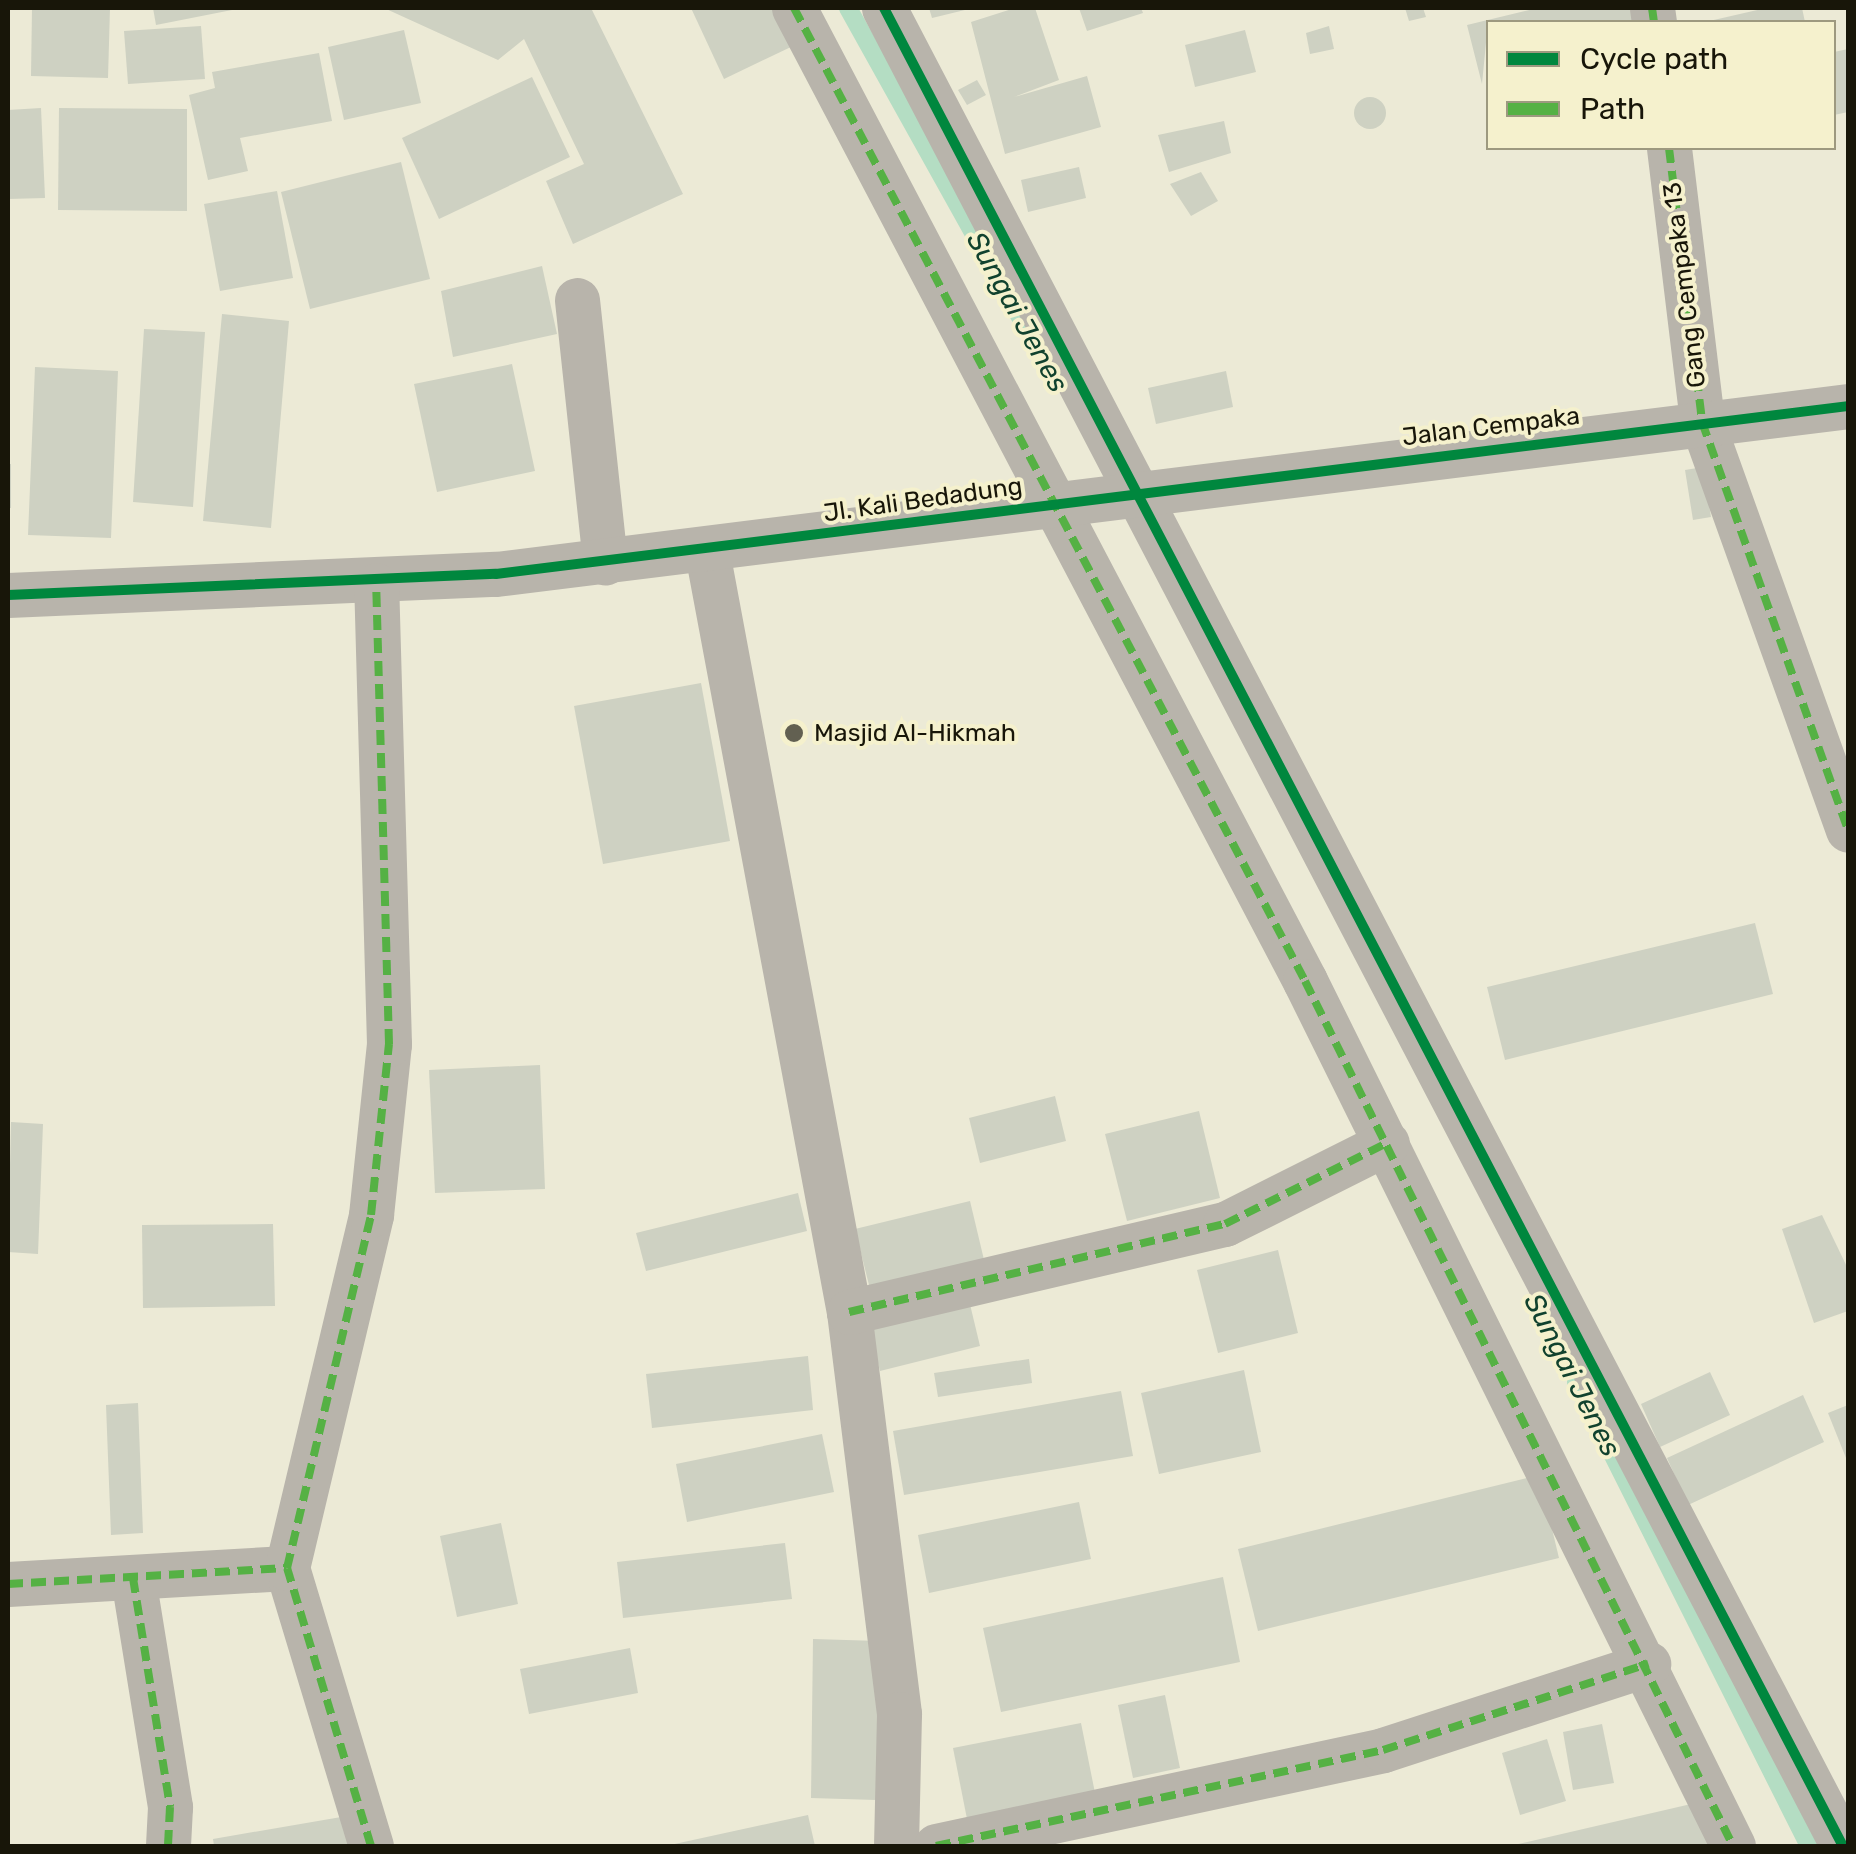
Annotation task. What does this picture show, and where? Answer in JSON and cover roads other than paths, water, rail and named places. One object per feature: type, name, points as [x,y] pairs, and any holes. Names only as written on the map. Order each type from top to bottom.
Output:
[{"type":"street","points":[[794,8],[1062,501],[1648,1664],[1733,1846]]},
{"type":"street","points":[[884,8],[1274,772],[1843,1846]]},
{"type":"street","name":"Gang Cempaka 13","points":[[1669,150],[1702,422],[1848,830]]},
{"type":"street","points":[[577,300],[605,563]]},
{"type":"street","name":"Jalan Cempaka","points":[[1062,501],[1848,406]]},
{"type":"street","name":"Jl. Kali Bedadung","points":[[8,594],[376,585],[707,552],[1062,501]]},
{"type":"street","points":[[707,552],[849,1312],[898,1714],[896,1846]]},
{"type":"street","points":[[371,1846],[287,1568],[371,1215],[389,1044],[376,585]]},
{"type":"street","points":[[849,1312],[1225,1224],[1387,1142]]},
{"type":"street","points":[[8,1584],[287,1568]]},
{"type":"street","points":[[133,1578],[170,1807],[168,1846]]},
{"type":"street","points":[[936,1846],[1384,1750],[1648,1664]]},
{"type":"waterway","name":"Sungai Jenes","points":[[848,8],[1037,348]]},
{"type":"waterway","name":"Sungai Jenes","points":[[1576,1382],[1809,1846]]},
{"type":"place","name":"Masjid Al-Hikmah","points":[[794,733]]}]
